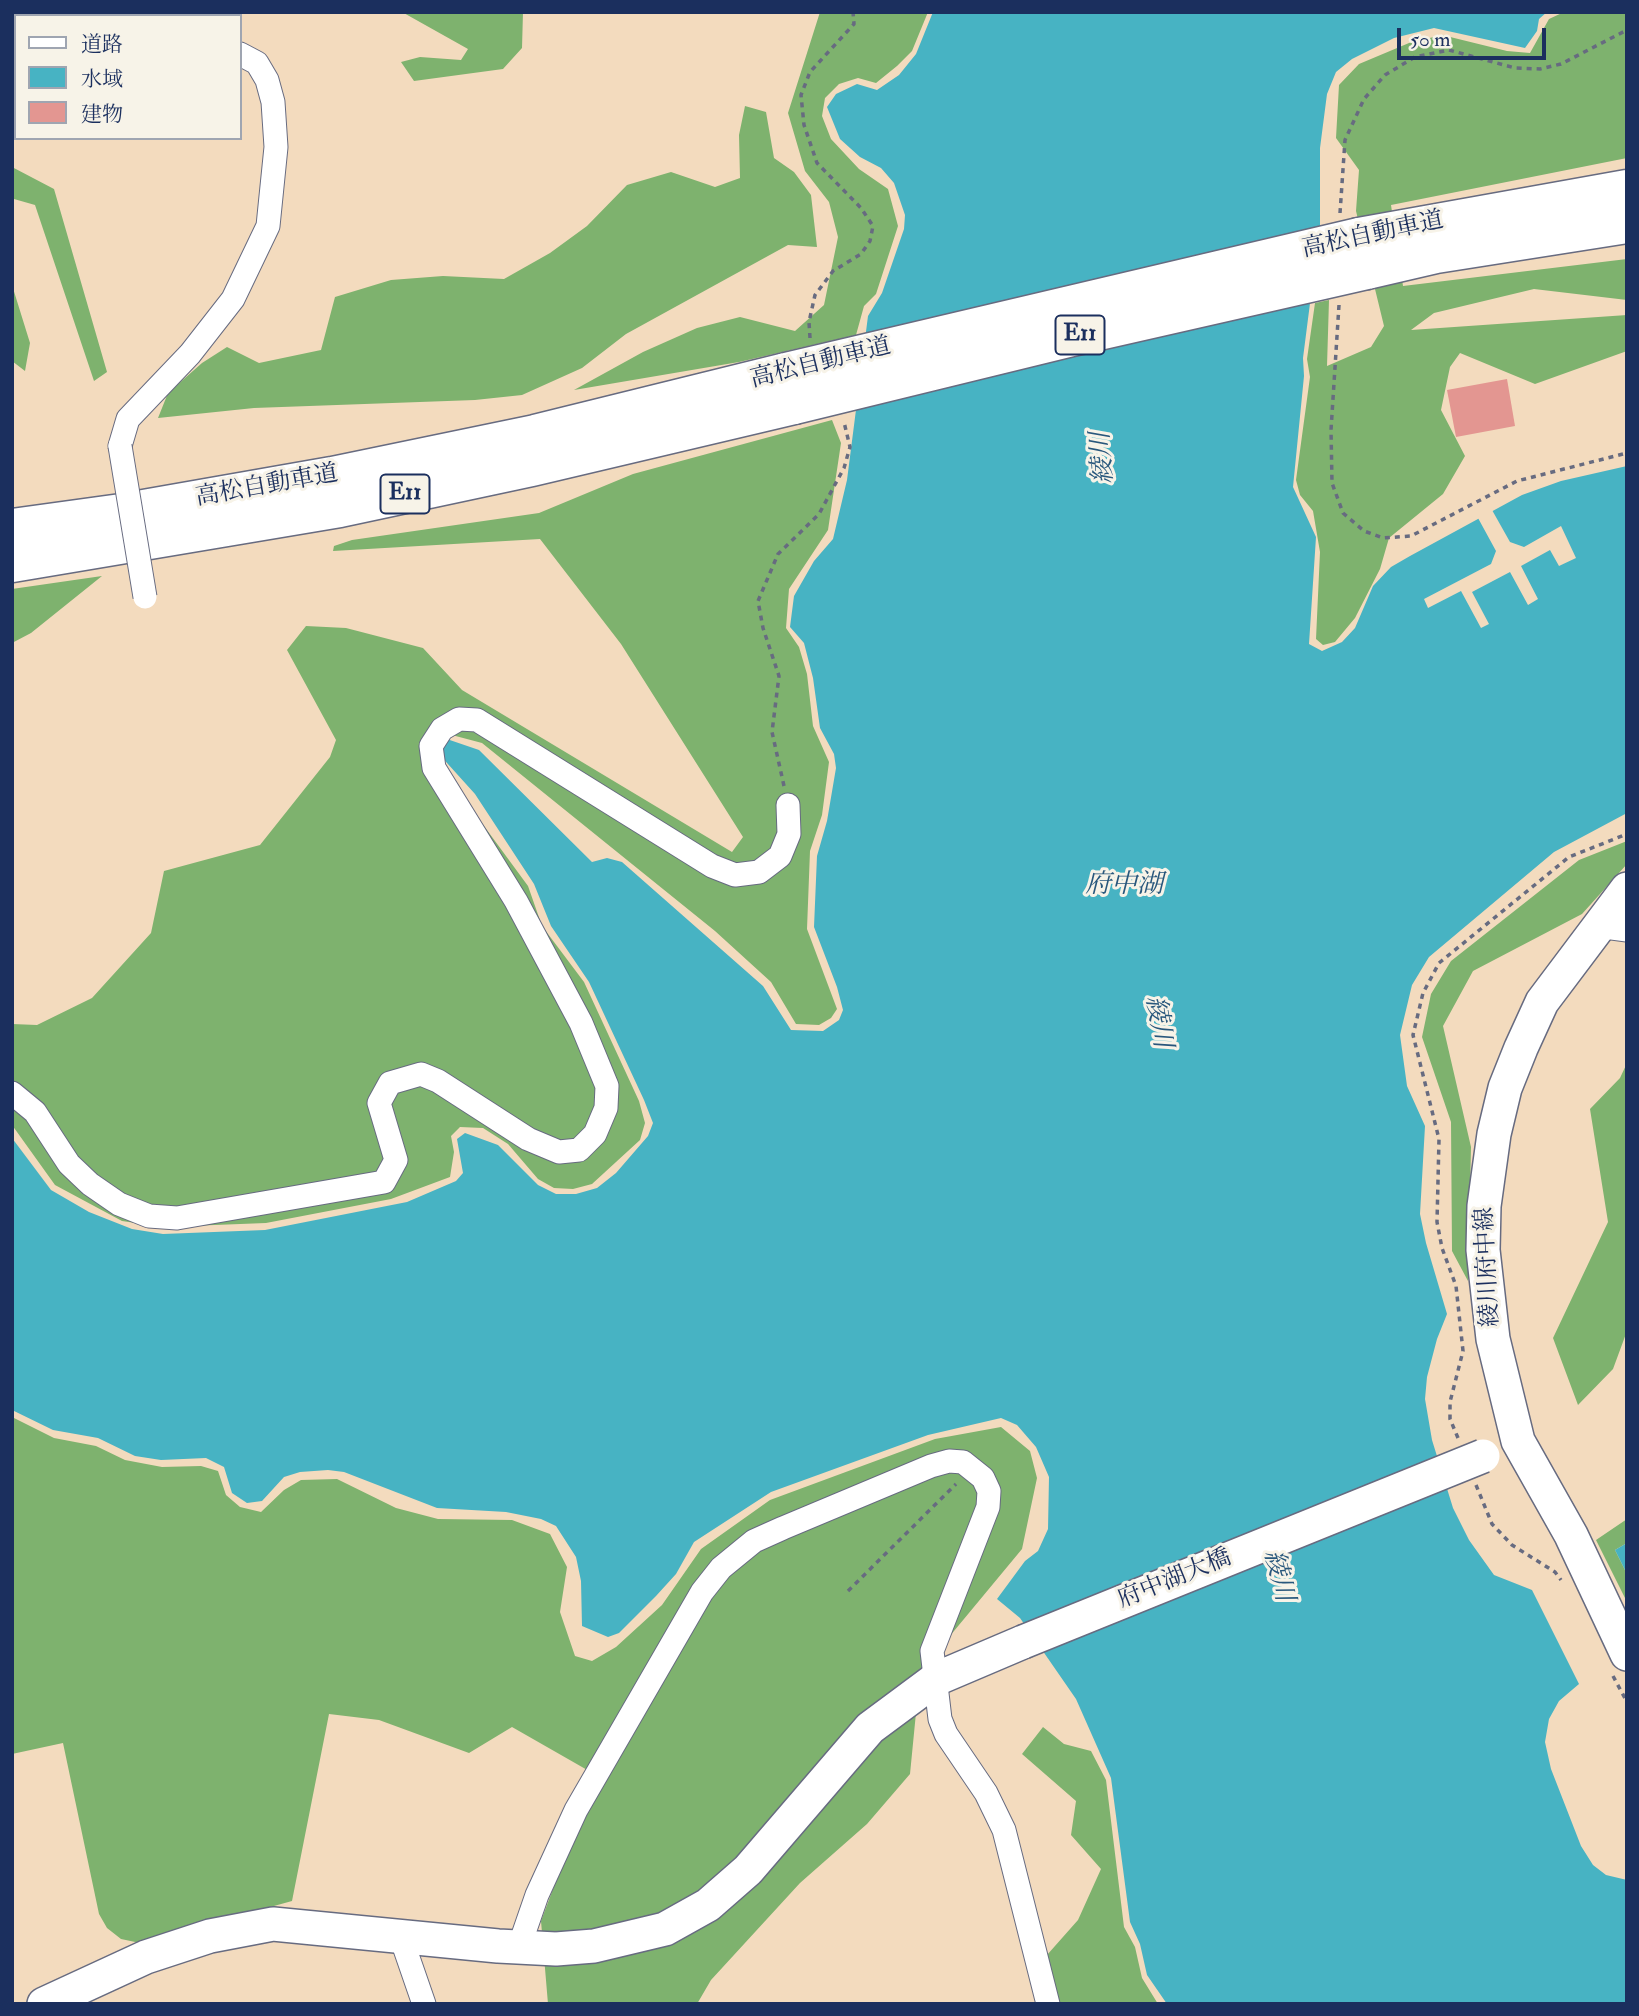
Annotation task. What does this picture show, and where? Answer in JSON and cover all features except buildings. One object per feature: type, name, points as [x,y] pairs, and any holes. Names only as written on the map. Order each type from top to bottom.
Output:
[{"type":"highway","points":[[1429,223],[1627,177]]},
{"type":"highway","name":"高松自動車道","points":[[12,528],[121,513],[332,476],[535,434],[790,389],[1351,257],[1429,223],[1627,189]]},
{"type":"highway","name":"高松自動車道","points":[[1351,257],[1436,254],[1627,224]]},
{"type":"highway","name":"高松自動車道","points":[[12,563],[340,508],[532,467],[790,389]]},
{"type":"street","points":[[145,597],[120,446],[128,419],[190,354],[233,299],[268,226],[276,147],[273,103],[267,80],[257,63],[242,55]]},
{"type":"street","points":[[12,1093],[35,1112],[69,1164],[90,1184],[119,1204],[149,1216],[177,1217],[384,1182],[396,1160],[380,1103],[390,1083],[421,1074],[438,1081],[528,1139],[559,1152],[579,1150],[595,1134],[606,1108],[607,1086],[581,1023],[516,901],[434,768],[431,746],[442,729],[458,719],[477,720],[712,866],[735,875],[759,872],[779,856],[789,834],[788,805]]},
{"type":"street","name":"綾川府中線","points":[[1627,889],[1612,928],[1542,1002],[1505,1088],[1488,1167],[1483,1250],[1487,1297],[1500,1376],[1518,1441],[1571,1535],[1627,1654]]},
{"type":"street","name":"府中湖大橋","points":[[44,2004],[146,1957],[210,1936],[273,1924],[519,1947],[594,1946],[665,1929],[708,1905],[748,1870],[870,1728],[936,1679],[1518,1441]]},
{"type":"street","points":[[519,1947],[537,1895],[576,1810],[702,1592],[721,1568],[754,1541],[931,1466],[949,1461],[963,1462],[983,1478],[989,1491],[988,1507],[932,1650],[940,1719],[946,1734],[986,1793],[1004,1830],[1048,2004]]},
{"type":"street","points":[[404,1936],[405,1949],[424,2004]]},
{"type":"path","points":[[1627,30],[1561,64],[1540,69],[1515,68],[1448,50],[1415,57],[1385,75],[1364,99],[1345,140],[1351,257],[1331,430],[1332,483],[1343,513],[1364,531],[1383,538],[1411,536],[1517,481],[1576,463],[1627,453]]},
{"type":"path","points":[[848,1591],[973,1468]]},
{"type":"green space","points":[[402,12],[523,12],[522,48],[503,69],[414,81],[401,62],[420,57],[461,60],[468,49]]},
{"type":"green space","points":[[820,12],[928,12],[912,51],[897,66],[876,83],[858,78],[839,84],[825,98],[822,116],[831,139],[859,169],[888,189],[898,226],[876,294],[864,306],[856,335],[739,362],[574,390],[643,352],[697,328],[740,317],[795,331],[824,305],[838,237],[829,202],[805,171],[788,113]]},
{"type":"green space","points":[[1564,12],[1627,12],[1627,158],[1391,205],[1403,286],[1627,259],[1627,300],[1534,289],[1434,313],[1411,330],[1627,315],[1627,351],[1535,384],[1460,353],[1450,367],[1441,410],[1465,456],[1443,494],[1389,538],[1380,569],[1355,618],[1335,642],[1323,645],[1316,639],[1320,552],[1313,511],[1300,495],[1296,480],[1310,377],[1307,359],[1315,303],[1329,300],[1327,366],[1371,347],[1384,326],[1356,211],[1359,170],[1336,138],[1339,85],[1359,64],[1409,43],[1442,35],[1507,51],[1530,53],[1549,19]]},
{"type":"green space","points":[[745,106],[766,112],[774,158],[794,172],[811,195],[817,247],[788,245],[626,334],[582,368],[522,395],[475,400],[254,408],[158,418],[168,393],[202,363],[227,347],[259,363],[321,350],[335,297],[391,280],[443,276],[504,279],[550,253],[587,226],[627,185],[671,172],[715,187],[740,178],[739,135]]},
{"type":"green space","points":[[12,167],[54,189],[107,372],[94,381],[35,205],[14,199],[12,207]]},
{"type":"green space","points":[[12,285],[30,343],[25,371],[12,361]]},
{"type":"green space","points":[[832,420],[841,443],[828,530],[789,589],[786,628],[799,647],[807,674],[813,726],[829,762],[822,815],[810,851],[807,929],[837,1009],[831,1018],[819,1025],[796,1024],[771,982],[715,931],[482,743],[433,730],[440,766],[528,886],[542,926],[584,982],[639,1101],[645,1123],[640,1140],[592,1184],[573,1189],[554,1188],[538,1179],[508,1144],[483,1128],[460,1127],[451,1136],[454,1152],[450,1177],[391,1199],[266,1223],[163,1227],[122,1221],[55,1185],[12,1125],[12,1024],[37,1025],[92,998],[151,933],[164,871],[260,845],[330,757],[336,740],[287,650],[306,626],[346,628],[423,648],[462,690],[732,852],[743,837],[621,644],[540,539],[333,551],[334,546],[352,540],[539,513],[633,474]]},
{"type":"green space","points":[[102,576],[31,633],[12,643],[12,589]]},
{"type":"green space","points":[[1627,841],[1627,864],[1582,914],[1473,971],[1443,1026],[1471,1147],[1468,1281],[1452,1251],[1451,1122],[1422,1037],[1431,994],[1451,961],[1579,860]]},
{"type":"green space","points":[[1627,1063],[1627,1331],[1613,1369],[1578,1405],[1553,1338],[1608,1222],[1590,1109],[1620,1078]]},
{"type":"green space","points":[[12,1417],[54,1438],[96,1446],[125,1460],[162,1467],[201,1466],[218,1471],[226,1495],[240,1507],[261,1512],[284,1490],[301,1480],[337,1479],[396,1508],[438,1519],[512,1520],[550,1534],[567,1567],[560,1612],[575,1656],[592,1661],[616,1647],[662,1605],[701,1549],[770,1500],[935,1439],[1001,1427],[1030,1451],[1037,1478],[1022,1549],[920,1672],[910,1774],[867,1824],[800,1883],[711,1980],[697,2004],[548,2004],[541,1921],[577,1825],[603,1779],[512,1727],[469,1753],[379,1720],[329,1714],[292,1901],[140,1943],[121,1939],[107,1928],[99,1914],[63,1743],[12,1754]]},
{"type":"green space","points":[[1627,1519],[1627,1543],[1615,1550],[1627,1574],[1627,1602],[1596,1540]]},
{"type":"green space","points":[[1043,1727],[1064,1744],[1091,1751],[1106,1780],[1124,1927],[1135,1947],[1142,1978],[1158,2004],[1060,2004],[1047,1955],[1078,1920],[1101,1869],[1071,1835],[1076,1801],[1022,1754]]},
{"type":"water","name":"府中湖","points":[[933,12],[1547,12],[1539,19],[1537,31],[1525,48],[1434,28],[1394,38],[1352,59],[1336,72],[1327,94],[1320,148],[1320,225],[1303,358],[1304,376],[1293,487],[1316,537],[1309,644],[1322,651],[1342,642],[1355,628],[1373,586],[1391,567],[1522,495],[1561,481],[1627,466],[1627,813],[1554,852],[1429,957],[1412,985],[1400,1035],[1407,1086],[1425,1126],[1420,1214],[1447,1314],[1427,1377],[1425,1399],[1432,1440],[1453,1508],[1469,1540],[1494,1575],[1532,1590],[1579,1684],[1559,1701],[1549,1719],[1545,1742],[1551,1769],[1581,1846],[1593,1865],[1606,1875],[1627,1880],[1627,2004],[1167,2004],[1147,1975],[1140,1944],[1130,1922],[1111,1778],[1076,1699],[1020,1618],[997,1599],[1025,1561],[1038,1551],[1048,1529],[1049,1477],[1036,1447],[1017,1425],[1001,1418],[928,1435],[771,1492],[694,1542],[676,1574],[619,1633],[608,1637],[582,1626],[581,1581],[576,1557],[556,1526],[541,1519],[506,1512],[437,1508],[344,1472],[328,1470],[300,1472],[284,1477],[262,1501],[247,1503],[232,1493],[224,1467],[206,1458],[161,1460],[135,1456],[98,1438],[53,1430],[12,1410],[12,1138],[51,1190],[89,1212],[132,1229],[163,1234],[265,1230],[407,1202],[456,1181],[463,1173],[457,1139],[465,1133],[498,1145],[538,1185],[556,1194],[576,1194],[597,1188],[616,1173],[648,1136],[653,1123],[589,982],[551,926],[534,884],[475,794],[438,753],[438,736],[479,750],[592,862],[607,858],[622,862],[763,986],[791,1030],[823,1031],[839,1020],[843,1010],[837,987],[814,927],[817,856],[827,821],[836,768],[834,754],[820,728],[813,678],[804,643],[790,627],[794,596],[814,561],[833,539],[847,480],[868,316],[882,293],[904,229],[905,215],[894,183],[881,168],[860,157],[840,139],[827,107],[836,94],[857,84],[877,90],[899,75],[916,54]]},
{"type":"water","points":[[1627,1543],[1627,1574],[1615,1550]]},
{"type":"pier","points":[[1492,510],[1510,542],[1524,547],[1561,526],[1576,558],[1559,566],[1550,550],[1521,566],[1538,599],[1528,605],[1510,572],[1472,592],[1489,624],[1481,628],[1461,591],[1428,608],[1424,599],[1491,564],[1496,551],[1478,518]]},
{"type":"water label","name":"綾川","points":[[1104,458]]},
{"type":"water label","name":"綾川","points":[[1157,1022]]},
{"type":"water label","name":"綾川","points":[[1277,1576]]}]
